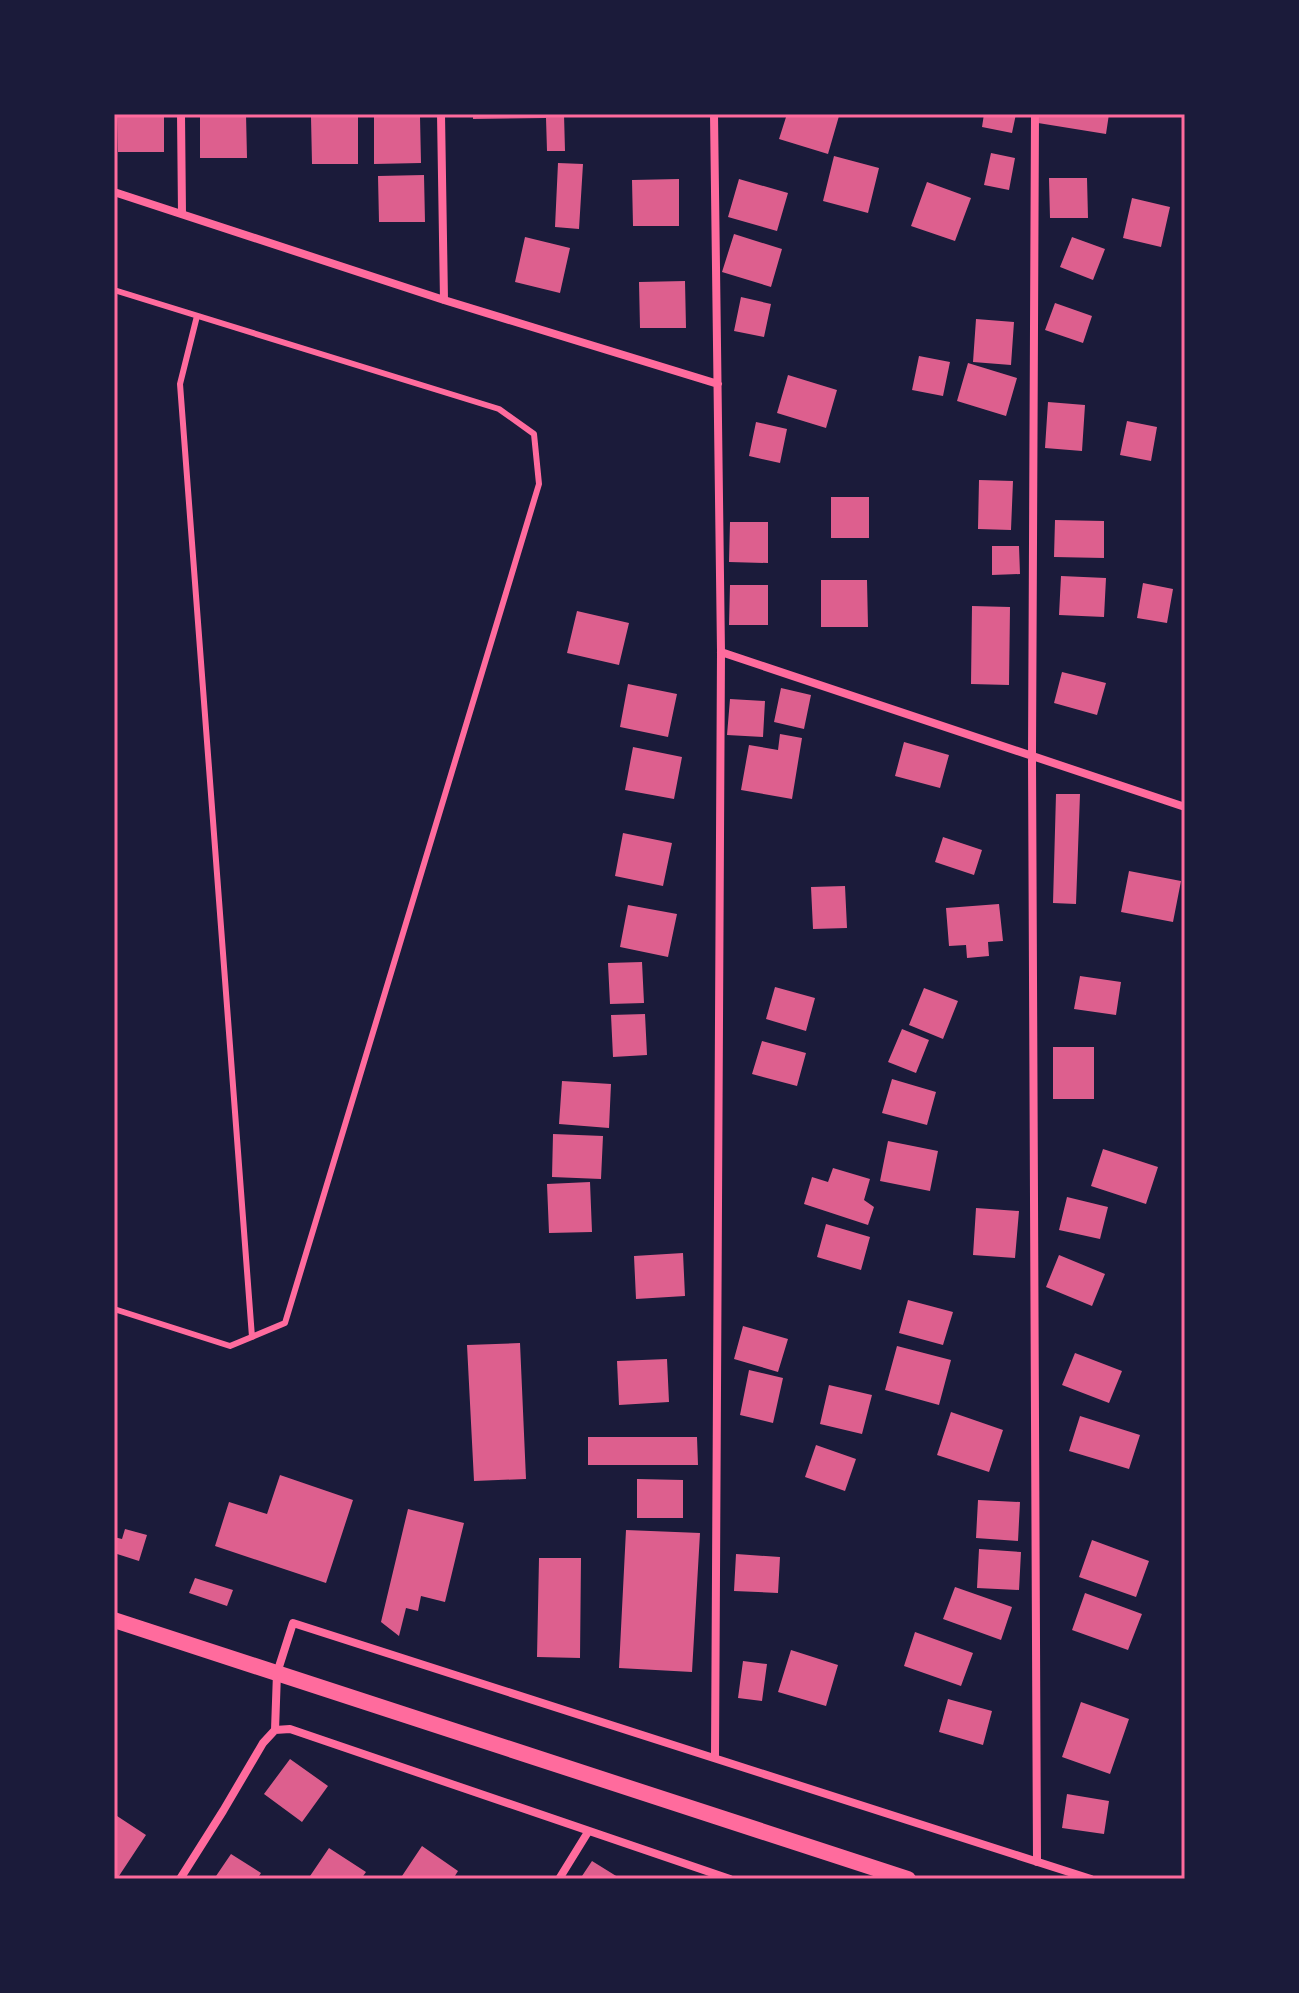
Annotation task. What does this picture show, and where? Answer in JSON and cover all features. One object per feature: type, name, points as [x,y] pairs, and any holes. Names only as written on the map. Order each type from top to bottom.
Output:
[{"type":"main road","points":[[114,1620],[908,1879]]},
{"type":"street","points":[[181,114],[182,214]]},
{"type":"street","points":[[441,114],[444,300]]},
{"type":"street","points":[[714,114],[721,652],[715,1758]]},
{"type":"street","points":[[1035,114],[1032,757],[1037,1862]]},
{"type":"street","points":[[114,192],[444,300],[718,384]]},
{"type":"street","points":[[721,652],[1185,807]]},
{"type":"street","points":[[180,1879],[263,1743],[275,1730],[277,1673],[293,1623],[1091,1879]]},
{"type":"street","points":[[275,1730],[290,1729],[730,1879]]},
{"type":"street","points":[[559,1879],[588,1832]]},
{"type":"lane","points":[[114,290],[499,409],[534,434],[539,484],[285,1323],[230,1346],[114,1309]]},
{"type":"lane","points":[[197,316],[180,384],[252,1337]]},
{"type":"building","points":[[117,114],[164,114],[164,152],[118,152]]},
{"type":"building","points":[[200,114],[246,114],[247,158],[200,158]]},
{"type":"building","points":[[473,114],[564,114],[565,151],[547,151],[546,118],[473,119]]},
{"type":"building","points":[[787,114],[839,116],[828,154],[779,139]]},
{"type":"building","points":[[984,114],[1016,114],[1012,133],[982,127]]},
{"type":"building","points":[[1039,114],[1109,114],[1106,134],[1038,123]]},
{"type":"building","points":[[311,117],[358,117],[358,164],[312,164]]},
{"type":"building","points":[[374,117],[420,117],[421,163],[374,164]]},
{"type":"building","points":[[991,153],[1015,158],[1009,190],[984,185]]},
{"type":"building","points":[[834,156],[879,168],[868,213],[823,201]]},
{"type":"building","points":[[558,163],[583,164],[579,229],[555,227]]},
{"type":"building","points":[[424,175],[425,222],[379,222],[378,176]]},
{"type":"building","points":[[1049,178],[1087,178],[1088,218],[1050,218]]},
{"type":"building","points":[[679,179],[679,226],[633,226],[632,180]]},
{"type":"building","points":[[739,179],[788,193],[777,231],[728,217]]},
{"type":"building","points":[[927,182],[971,198],[955,241],[911,226]]},
{"type":"building","points":[[1132,198],[1170,207],[1161,247],[1123,238]]},
{"type":"building","points":[[734,234],[782,249],[771,287],[722,272]]},
{"type":"building","points":[[525,237],[570,248],[560,293],[515,282]]},
{"type":"building","points":[[1072,237],[1105,249],[1093,280],[1060,267]]},
{"type":"building","points":[[685,281],[686,328],[640,328],[639,282]]},
{"type":"building","points":[[741,297],[771,304],[764,337],[734,331]]},
{"type":"building","points":[[1055,303],[1092,316],[1083,343],[1045,330]]},
{"type":"building","points":[[976,319],[1014,322],[1011,365],[973,362]]},
{"type":"building","points":[[919,356],[950,362],[943,396],[912,390]]},
{"type":"building","points":[[968,363],[1017,378],[1006,416],[957,401]]},
{"type":"building","points":[[788,375],[837,390],[826,428],[777,413]]},
{"type":"building","points":[[1048,402],[1085,405],[1082,451],[1045,448]]},
{"type":"building","points":[[1127,421],[1157,427],[1151,461],[1120,455]]},
{"type":"building","points":[[756,422],[787,429],[780,463],[749,456]]},
{"type":"building","points":[[979,480],[1013,481],[1011,530],[978,529]]},
{"type":"building","points":[[831,497],[869,497],[869,538],[831,538]]},
{"type":"building","points":[[1055,520],[1104,521],[1104,558],[1054,557]]},
{"type":"building","points":[[730,522],[768,522],[768,563],[729,562]]},
{"type":"building","points":[[992,546],[1019,546],[1020,574],[992,575]]},
{"type":"building","points":[[1061,576],[1106,578],[1104,617],[1059,615]]},
{"type":"building","points":[[821,580],[867,580],[868,627],[821,627]]},
{"type":"building","points":[[1143,583],[1173,589],[1167,623],[1137,618]]},
{"type":"building","points":[[730,585],[768,585],[768,625],[729,625]]},
{"type":"building","points":[[972,606],[1010,607],[1009,685],[971,684]]},
{"type":"building","points":[[577,611],[629,623],[619,665],[567,653]]},
{"type":"building","points":[[1062,672],[1106,683],[1097,715],[1054,703]]},
{"type":"building","points":[[628,684],[677,694],[668,737],[620,727]]},
{"type":"building","points":[[781,688],[811,695],[804,729],[774,722]]},
{"type":"building","points":[[730,699],[765,701],[763,737],[727,735]]},
{"type":"building","points":[[780,734],[802,738],[792,799],[741,790],[749,745],[778,750]]},
{"type":"building","points":[[904,742],[949,755],[940,788],[895,776]]},
{"type":"building","points":[[633,747],[682,757],[674,799],[625,790]]},
{"type":"building","points":[[1056,794],[1080,794],[1076,904],[1053,903]]},
{"type":"building","points":[[623,833],[672,843],[663,886],[615,876]]},
{"type":"building","points":[[943,837],[982,850],[974,875],[935,862]]},
{"type":"building","points":[[1129,871],[1181,881],[1173,922],[1121,912]]},
{"type":"building","points":[[845,886],[847,928],[813,929],[811,887]]},
{"type":"building","points":[[999,904],[1003,941],[988,942],[989,956],[967,958],[966,945],[949,946],[946,908]]},
{"type":"building","points":[[628,905],[677,914],[668,957],[620,947]]},
{"type":"building","points":[[642,962],[644,1003],[610,1004],[608,963]]},
{"type":"building","points":[[1080,976],[1121,982],[1116,1015],[1074,1009]]},
{"type":"building","points":[[775,987],[815,998],[806,1031],[766,1019]]},
{"type":"building","points":[[924,988],[958,1001],[943,1039],[909,1025]]},
{"type":"building","points":[[645,1014],[647,1055],[613,1057],[611,1015]]},
{"type":"building","points":[[902,1029],[929,1040],[916,1073],[888,1062]]},
{"type":"building","points":[[762,1041],[806,1053],[797,1086],[752,1074]]},
{"type":"building","points":[[1053,1047],[1094,1047],[1094,1099],[1053,1099]]},
{"type":"building","points":[[892,1079],[936,1092],[927,1125],[882,1113]]},
{"type":"building","points":[[562,1081],[611,1084],[609,1128],[559,1124]]},
{"type":"building","points":[[553,1134],[603,1136],[601,1179],[552,1177]]},
{"type":"building","points":[[888,1141],[938,1151],[930,1191],[880,1181]]},
{"type":"building","points":[[1103,1149],[1158,1167],[1146,1204],[1091,1186]]},
{"type":"building","points":[[833,1168],[870,1179],[864,1200],[874,1207],[868,1225],[804,1204],[812,1177],[828,1182]]},
{"type":"building","points":[[590,1182],[592,1232],[549,1233],[547,1184]]},
{"type":"building","points":[[1067,1197],[1108,1207],[1100,1239],[1059,1230]]},
{"type":"building","points":[[976,1208],[1019,1211],[1015,1258],[973,1255]]},
{"type":"building","points":[[826,1224],[870,1237],[861,1270],[817,1257]]},
{"type":"building","points":[[683,1253],[685,1296],[636,1299],[634,1256]]},
{"type":"building","points":[[1059,1255],[1105,1274],[1092,1306],[1046,1287]]},
{"type":"building","points":[[908,1300],[953,1312],[943,1345],[899,1333]]},
{"type":"building","points":[[743,1326],[788,1339],[778,1372],[734,1359]]},
{"type":"building","points":[[520,1343],[526,1479],[474,1481],[467,1345]]},
{"type":"building","points":[[897,1346],[951,1360],[939,1405],[885,1390]]},
{"type":"building","points":[[1075,1353],[1122,1371],[1109,1403],[1062,1385]]},
{"type":"building","points":[[667,1359],[669,1402],[619,1405],[617,1361]]},
{"type":"building","points":[[749,1370],[783,1378],[773,1423],[740,1415]]},
{"type":"building","points":[[829,1385],[872,1395],[862,1434],[820,1424]]},
{"type":"building","points":[[951,1412],[1003,1430],[989,1472],[937,1455]]},
{"type":"building","points":[[1080,1416],[1140,1435],[1129,1469],[1069,1451]]},
{"type":"building","points":[[588,1437],[697,1437],[698,1465],[588,1465]]},
{"type":"building","points":[[816,1445],[856,1459],[845,1491],[805,1477]]},
{"type":"building","points":[[280,1475],[353,1500],[326,1583],[215,1546],[229,1502],[267,1514]]},
{"type":"building","points":[[637,1479],[683,1480],[683,1518],[637,1518]]},
{"type":"building","points":[[978,1500],[1020,1502],[1018,1541],[976,1538]]},
{"type":"building","points":[[408,1509],[464,1523],[445,1602],[421,1596],[418,1611],[406,1608],[399,1636],[381,1622]]},
{"type":"building","points":[[125,1529],[147,1535],[139,1561],[114,1553],[114,1537],[122,1539]]},
{"type":"building","points":[[626,1530],[700,1533],[692,1672],[619,1668]]},
{"type":"building","points":[[1092,1540],[1149,1561],[1136,1597],[1079,1577]]},
{"type":"building","points":[[979,1549],[1021,1552],[1019,1590],[977,1588]]},
{"type":"building","points":[[736,1554],[780,1557],[778,1593],[734,1591]]},
{"type":"building","points":[[539,1558],[581,1558],[580,1658],[537,1657]]},
{"type":"building","points":[[195,1578],[233,1590],[227,1606],[189,1593]]},
{"type":"building","points":[[955,1587],[1012,1607],[1001,1640],[943,1619]]},
{"type":"building","points":[[1085,1593],[1142,1614],[1128,1650],[1072,1630]]},
{"type":"building","points":[[915,1632],[973,1653],[961,1686],[904,1666]]},
{"type":"building","points":[[791,1650],[838,1665],[826,1706],[778,1692]]},
{"type":"building","points":[[743,1661],[767,1664],[762,1701],[738,1698]]},
{"type":"building","points":[[948,1699],[992,1711],[983,1745],[939,1732]]},
{"type":"building","points":[[1081,1702],[1129,1719],[1110,1774],[1062,1757]]},
{"type":"building","points":[[290,1759],[328,1786],[302,1822],[264,1794]]},
{"type":"building","points":[[1067,1794],[1109,1801],[1104,1834],[1062,1828]]},
{"type":"building","points":[[114,1814],[146,1835],[117,1879],[114,1879]]},
{"type":"building","points":[[422,1846],[458,1871],[453,1879],[400,1879]]},
{"type":"building","points":[[329,1848],[366,1872],[361,1879],[308,1879]]},
{"type":"building","points":[[231,1854],[261,1873],[257,1879],[214,1879]]},
{"type":"building","points":[[592,1861],[621,1879],[580,1879]]}]
